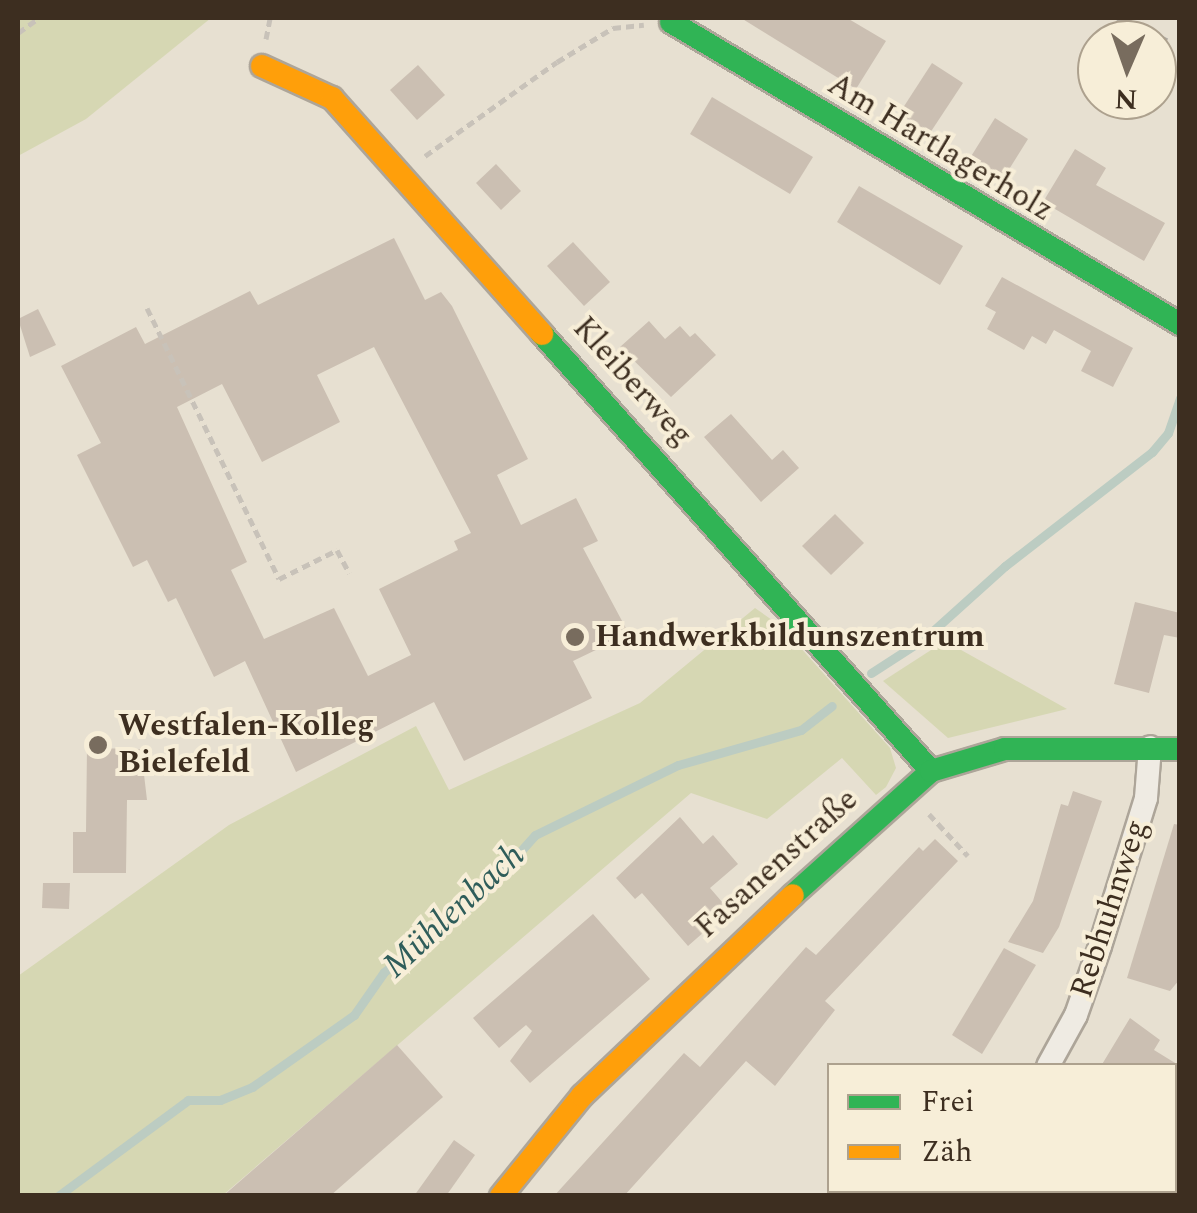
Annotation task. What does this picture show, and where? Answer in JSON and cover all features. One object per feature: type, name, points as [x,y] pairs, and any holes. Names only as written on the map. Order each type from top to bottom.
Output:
[{"type":"street","name":"Am Hartlagerholz","points":[[671,22],[1086,274],[1180,324]]},
{"type":"street","name":"Kleiberweg","points":[[262,66],[332,98],[402,172],[931,770]]},
{"type":"street","name":"Rebhuhnweg","points":[[1050,1063],[1076,1015],[1100,946],[1146,798],[1150,747]]},
{"type":"street","name":"Fasanenstraße","points":[[501,1196],[582,1096],[694,984],[931,770],[1005,750],[1180,749]]},
{"type":"path","points":[[18,33],[39,18]]},
{"type":"path","points":[[402,172],[613,28],[671,22]]},
{"type":"path","points":[[147,308],[279,579],[338,550],[348,573]]},
{"type":"path","points":[[907,791],[968,856]]},
{"type":"green space","points":[[18,18],[211,18],[86,119],[18,156]]},
{"type":"green space","points":[[755,608],[782,627],[890,748],[896,768],[886,787],[876,795],[842,758],[767,819],[691,793],[223,1195],[18,1195],[18,976],[229,825],[416,726],[449,790],[640,703]]},
{"type":"green space","points":[[945,641],[1067,709],[948,738],[883,681]]},
{"type":"building","points":[[741,18],[847,18],[886,41],[856,89]]},
{"type":"building","points":[[932,63],[963,83],[930,133],[899,114]]},
{"type":"building","points":[[418,65],[445,95],[417,120],[390,90]]},
{"type":"building","points":[[712,97],[813,157],[790,194],[690,134]]},
{"type":"building","points":[[995,118],[1028,139],[1003,179],[970,158]]},
{"type":"building","points":[[1075,149],[1106,168],[1096,185],[1165,223],[1144,261],[1043,202]]},
{"type":"building","points":[[496,164],[521,191],[501,210],[476,183]]},
{"type":"building","points":[[859,186],[963,246],[940,285],[837,222]]},
{"type":"building","points":[[394,238],[425,300],[441,292],[452,306],[528,459],[497,475],[521,525],[576,498],[598,541],[583,548],[629,634],[573,661],[592,698],[464,761],[434,702],[296,772],[245,661],[214,677],[176,598],[168,602],[147,560],[133,567],[77,455],[101,443],[61,366],[136,327],[145,344],[250,291],[258,305]],"holes":[[[374,347],[471,533],[454,541],[458,550],[379,589],[411,655],[368,676],[334,608],[264,639],[231,570],[247,562],[177,407],[222,384],[262,462],[340,422],[317,375]]]},
{"type":"building","points":[[573,242],[610,282],[584,306],[547,266]]},
{"type":"building","points":[[1002,277],[1133,348],[1113,387],[1081,371],[1091,351],[1054,330],[1046,344],[1032,336],[1024,350],[987,329],[996,312],[985,306]]},
{"type":"building","points":[[38,309],[56,345],[30,357],[18,319]]},
{"type":"building","points":[[649,321],[665,339],[680,326],[690,337],[695,333],[716,355],[671,397],[620,347]]},
{"type":"building","points":[[731,414],[772,460],[783,450],[799,468],[761,502],[704,437]]},
{"type":"building","points":[[835,514],[864,543],[831,575],[802,546]]},
{"type":"building","points":[[1135,602],[1180,613],[1180,638],[1164,635],[1149,693],[1114,684]]},
{"type":"building","points":[[87,748],[141,749],[147,800],[127,800],[126,873],[73,873],[73,832],[86,832]]},
{"type":"building","points":[[1073,791],[1102,801],[1059,927],[1043,953],[1008,942],[1033,901],[1061,804],[1068,806]]},
{"type":"building","points":[[680,817],[703,844],[713,835],[738,864],[710,888],[729,910],[688,946],[642,893],[635,899],[616,878]]},
{"type":"building","points":[[1174,824],[1180,825],[1180,979],[1170,991],[1127,978]]},
{"type":"building","points":[[935,839],[958,861],[825,1001],[835,1010],[775,1086],[746,1061],[624,1196],[554,1196],[684,1053],[700,1067],[806,947],[816,955],[919,847],[923,851]]},
{"type":"building","points":[[43,883],[70,883],[69,909],[42,908]]},
{"type":"building","points":[[593,914],[650,979],[530,1083],[510,1061],[532,1031],[526,1025],[499,1048],[473,1018]]},
{"type":"building","points":[[1004,948],[1036,965],[982,1054],[952,1035]]},
{"type":"building","points":[[1130,1018],[1160,1040],[1154,1050],[1175,1063],[1103,1063]]},
{"type":"building","points":[[397,1045],[443,1097],[330,1196],[223,1196]]},
{"type":"building","points":[[454,1140],[475,1155],[446,1196],[414,1196]]},
{"type":"waterway","name":"Mühlenbach","points":[[871,673],[925,638],[1005,566],[1152,452],[1168,433],[1180,398]]},
{"type":"waterway","name":"Mühlenbach","points":[[58,1196],[188,1100],[220,1100],[252,1087],[354,1015],[384,972],[474,903],[535,835],[678,765],[801,730],[832,706]]},
{"type":"railway","points":[[1118,18],[1180,49]]},
{"type":"traffic: fast","points":[[671,22],[1180,324]]},
{"type":"traffic: fast","points":[[542,334],[931,771]]},
{"type":"traffic: fast","points":[[793,895],[931,771],[1005,749],[1180,749]]},
{"type":"traffic: slow","points":[[262,66],[332,98],[542,334]]},
{"type":"traffic: slow","points":[[501,1196],[582,1096],[793,895]]},
{"type":"place","name":"Handwerkbildunszentrum","points":[[575,637]]},
{"type":"place","name":"Westfalen-Kolleg Bielefeld","points":[[98,745]]}]
